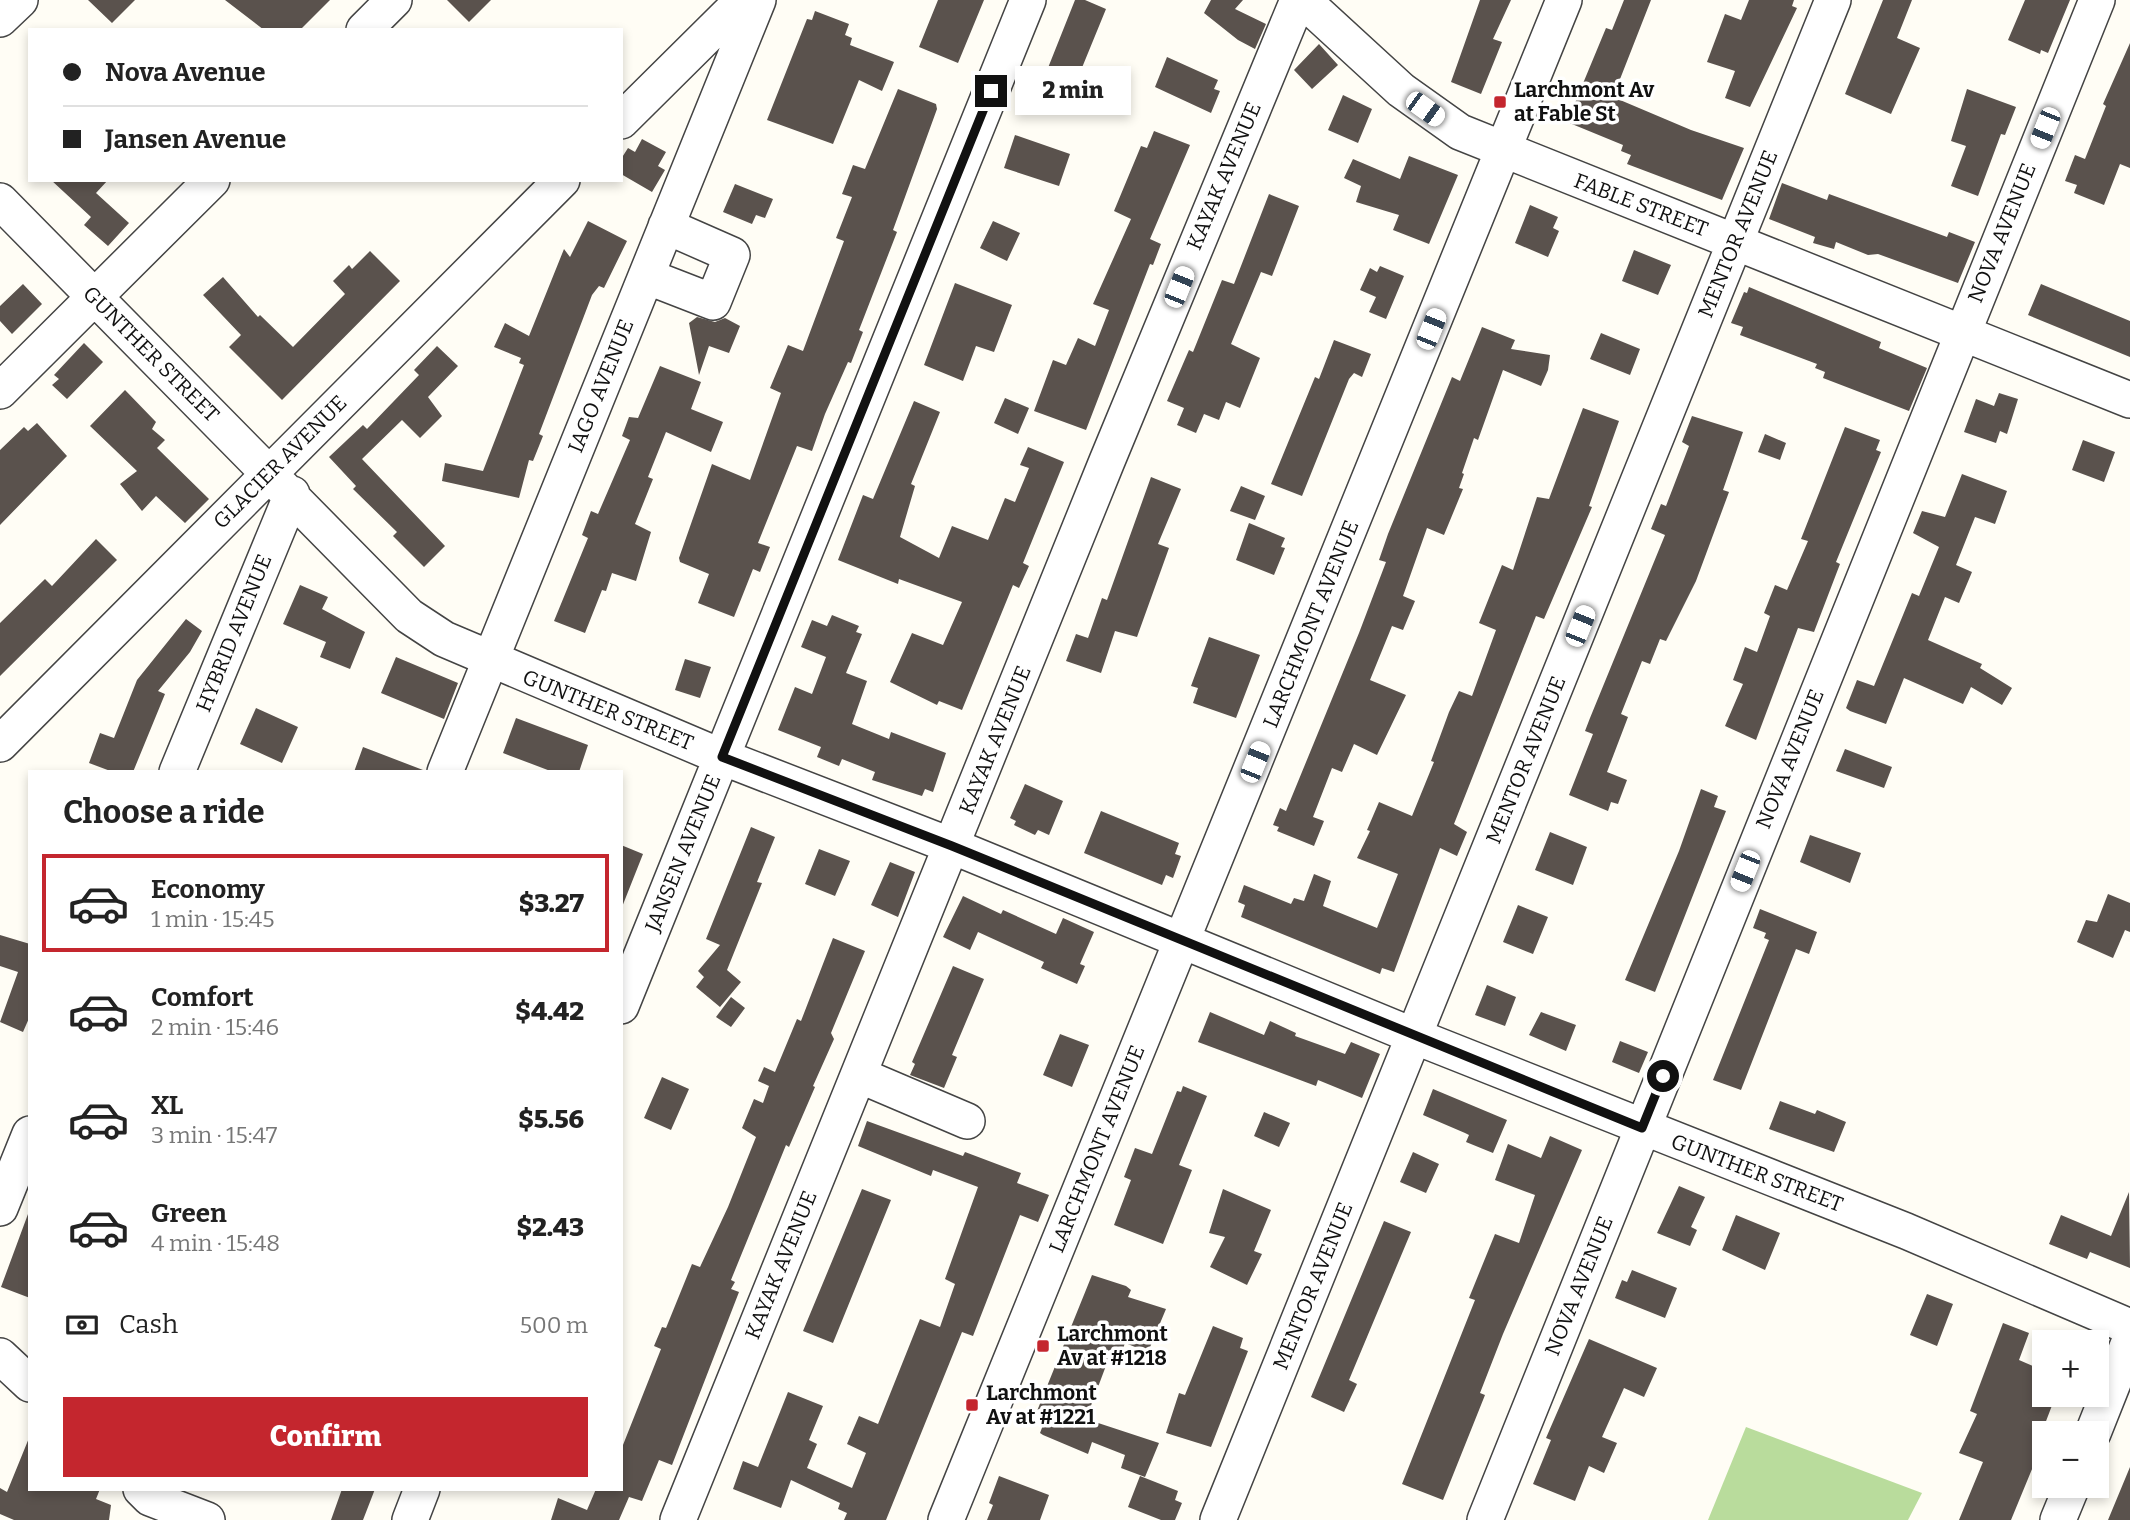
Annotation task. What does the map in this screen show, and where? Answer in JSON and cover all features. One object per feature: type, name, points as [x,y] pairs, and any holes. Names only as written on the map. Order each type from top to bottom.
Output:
[{"type":"street","points":[[0,19],[20,0]]},
{"type":"street","points":[[365,28],[394,0]]},
{"type":"street","points":[[623,119],[743,0]]},
{"type":"street","name":"IAGO AVENUE","points":[[446,770],[758,0]]},
{"type":"street","name":"JANSEN AVENUE","points":[[623,1001],[1028,0]]},
{"type":"street","name":"KAYAK AVENUE","points":[[678,1520],[1107,461],[1298,0]]},
{"type":"street","name":"FABLE STREET","points":[[1303,0],[1425,109],[1452,127],[1503,151],[2130,401]]},
{"type":"street","name":"LARCHMONT AVENUE","points":[[946,1520],[1564,0]]},
{"type":"street","name":"MENTOR AVENUE","points":[[1219,1520],[1833,0]]},
{"type":"street","name":"NOVA AVENUE","points":[[1485,1520],[1961,332],[2097,0]]},
{"type":"street","points":[[0,391],[210,182]]},
{"type":"street","name":"GLACIER AVENUE","points":[[0,744],[280,482],[400,345],[560,182]]},
{"type":"street","name":"GUNTHER STREET","points":[[0,201],[418,623],[490,661],[722,757],[952,846],[1414,1036],[1906,1231],[2130,1327]]},
{"type":"street","points":[[646,276],[713,302],[732,255],[666,226]]},
{"type":"street","name":"HYBRID AVENUE","points":[[178,770],[280,482]]},
{"type":"street","points":[[859,1075],[967,1121]]},
{"type":"street","points":[[0,1208],[28,1139]]},
{"type":"street","points":[[2098,1421],[2130,1340]]},
{"type":"street","points":[[0,1356],[28,1382]]},
{"type":"street","points":[[410,1520],[421,1491]]},
{"type":"street","points":[[2058,1520],[2067,1498]]},
{"type":"street","points":[[146,1499],[207,1520]]},
{"type":"green space","points":[[1746,1427],[1922,1493],[1908,1520],[1708,1520]]},
{"type":"building","points":[[88,0],[135,0],[112,23]]},
{"type":"building","points":[[225,0],[330,0],[302,28],[261,28]]},
{"type":"building","points":[[447,0],[491,0],[469,22]]},
{"type":"building","points":[[938,0],[984,0],[958,63],[919,47]]},
{"type":"building","points":[[1075,0],[1085,0],[1106,9],[1079,75],[1082,76],[1073,104],[1038,93]]},
{"type":"building","points":[[1211,0],[1243,0],[1235,9],[1266,24],[1255,49],[1238,40],[1204,13]]},
{"type":"building","points":[[1480,0],[1511,0],[1493,39],[1502,42],[1481,94],[1451,82]]},
{"type":"building","points":[[1624,0],[1651,0],[1613,97],[1691,130],[1744,148],[1722,200],[1627,164],[1631,155],[1621,151],[1623,145],[1567,122],[1606,28],[1612,30]]},
{"type":"building","points":[[1749,0],[1794,0],[1792,6],[1797,8],[1750,107],[1725,98],[1735,71],[1707,62],[1725,14],[1741,20]]},
{"type":"building","points":[[1883,0],[1912,0],[1897,38],[1920,48],[1891,114],[1845,94]]},
{"type":"building","points":[[2025,0],[2070,0],[2048,53],[2041,50],[2040,54],[2008,40]]},
{"type":"building","points":[[815,11],[849,24],[845,35],[852,38],[850,45],[894,62],[882,91],[859,80],[833,144],[767,120],[807,19],[812,20]]},
{"type":"building","points":[[2130,43],[2130,168],[2120,164],[2104,205],[2074,193],[2077,185],[2065,181],[2075,155],[2085,159],[2106,106],[2103,104]]},
{"type":"building","points":[[1319,44],[1338,65],[1312,89],[1294,70]]},
{"type":"building","points":[[1167,57],[1218,80],[1214,89],[1220,91],[1211,113],[1155,87]]},
{"type":"building","points":[[898,89],[936,104],[937,109],[893,230],[897,232],[859,330],[863,332],[851,363],[848,362],[812,451],[797,446],[758,543],[770,547],[760,572],[753,569],[734,617],[698,603],[709,574],[680,562],[679,558],[712,464],[750,480],[781,393],[770,388],[788,345],[803,351],[844,241],[836,238],[852,197],[842,194],[853,165],[865,169]]},
{"type":"building","points":[[1967,89],[2016,107],[2005,135],[2001,134],[1978,196],[1951,186],[1966,146],[1951,141]]},
{"type":"building","points":[[1343,95],[1372,109],[1358,143],[1328,130]]},
{"type":"building","points":[[1154,131],[1190,145],[1150,239],[1161,244],[1153,265],[1150,264],[1086,430],[1034,411],[1053,360],[1066,365],[1078,338],[1095,346],[1109,310],[1093,304],[1131,219],[1114,211],[1141,146],[1147,148]]},
{"type":"building","points":[[1015,135],[1070,154],[1059,186],[1004,168]]},
{"type":"building","points":[[642,139],[666,152],[658,166],[665,170],[652,192],[623,175],[623,156],[628,148],[635,152]]},
{"type":"building","points":[[1409,156],[1458,175],[1429,244],[1393,230],[1399,215],[1356,202],[1361,186],[1344,178],[1353,159],[1400,179]]},
{"type":"building","points":[[53,182],[106,182],[96,193],[129,223],[108,246],[84,225],[91,217]]},
{"type":"building","points":[[1782,183],[1827,200],[1829,194],[1947,237],[1949,232],[1975,242],[1958,283],[1878,254],[1868,255],[1836,242],[1834,249],[1813,243],[1815,237],[1769,219]]},
{"type":"building","points":[[735,184],[773,199],[765,218],[756,215],[752,224],[723,212]]},
{"type":"building","points":[[1269,194],[1299,206],[1272,276],[1261,272],[1231,344],[1260,358],[1240,408],[1226,402],[1219,420],[1204,414],[1196,433],[1177,425],[1184,408],[1167,401],[1189,350],[1193,352],[1222,280],[1234,284]]},
{"type":"building","points":[[1530,205],[1558,217],[1553,228],[1559,231],[1548,257],[1515,243]]},
{"type":"building","points":[[588,221],[627,241],[604,288],[599,286],[592,295],[539,434],[543,436],[533,461],[529,460],[519,498],[442,481],[445,463],[483,471],[524,365],[519,363],[521,358],[494,347],[505,323],[529,336],[564,249],[570,257]]},
{"type":"building","points":[[993,221],[1020,233],[1007,261],[980,248]]},
{"type":"building","points":[[1634,250],[1671,265],[1658,295],[1622,281]]},
{"type":"building","points":[[370,251],[400,281],[282,400],[229,347],[241,335],[203,295],[223,277],[258,317],[260,315],[293,347],[345,294],[333,281],[349,265],[352,269]]},
{"type":"building","points":[[1380,266],[1404,276],[1386,319],[1369,312],[1376,297],[1360,290],[1370,268],[1377,272]]},
{"type":"building","points":[[955,283],[1012,305],[994,352],[976,346],[963,381],[924,365]]},
{"type":"building","points":[[23,284],[42,304],[12,334],[0,321],[0,306]]},
{"type":"building","points":[[2041,284],[2130,321],[2130,357],[2028,315]]},
{"type":"building","points":[[1749,287],[1881,342],[1879,348],[1927,368],[1909,411],[1823,378],[1825,372],[1815,368],[1817,364],[1740,335],[1743,327],[1731,323],[1744,292],[1747,293]]},
{"type":"building","points":[[697,317],[715,322],[725,318],[740,326],[729,353],[709,346],[699,375],[689,323]]},
{"type":"building","points":[[1482,327],[1515,340],[1511,349],[1550,355],[1548,370],[1541,386],[1503,370],[1478,440],[1474,438],[1462,473],[1464,474],[1459,488],[1463,489],[1444,535],[1427,528],[1403,596],[1415,601],[1403,630],[1392,626],[1370,680],[1406,695],[1377,755],[1354,744],[1342,772],[1332,768],[1313,817],[1324,821],[1314,846],[1277,831],[1279,827],[1273,825],[1280,808],[1286,811],[1359,633],[1386,562],[1379,560],[1388,534],[1452,377],[1460,381]]},
{"type":"building","points":[[1601,333],[1640,349],[1630,375],[1590,359]]},
{"type":"building","points":[[1334,340],[1371,354],[1362,377],[1354,373],[1349,379],[1302,496],[1271,484],[1315,377],[1319,379]]},
{"type":"building","points":[[84,343],[103,362],[67,399],[52,385],[59,379],[54,375]]},
{"type":"building","points":[[437,346],[458,366],[428,397],[442,416],[420,438],[402,420],[362,459],[445,546],[424,567],[393,536],[397,532],[353,489],[356,486],[329,457],[363,425],[367,429],[419,375],[414,370]]},
{"type":"building","points":[[660,366],[701,382],[691,409],[723,422],[711,452],[666,432],[648,477],[653,479],[635,524],[651,532],[636,581],[612,573],[606,591],[602,590],[585,633],[554,621],[588,538],[582,535],[591,511],[598,514],[630,440],[622,436],[629,417],[638,418]]},
{"type":"building","points":[[125,390],[156,422],[152,429],[165,440],[157,448],[209,499],[185,523],[156,496],[142,511],[120,484],[137,471],[90,426]]},
{"type":"building","points":[[1999,393],[2018,399],[2007,434],[2000,431],[1996,443],[1964,432],[1976,399],[1994,406]]},
{"type":"building","points":[[1005,398],[1029,408],[1018,434],[994,423]]},
{"type":"building","points":[[914,401],[940,412],[911,484],[915,486],[900,537],[939,558],[952,526],[988,540],[1005,498],[1015,502],[1029,468],[1020,465],[1028,447],[1064,462],[1023,563],[1029,566],[1019,588],[1013,585],[962,710],[939,701],[937,705],[890,682],[912,633],[943,645],[962,602],[899,579],[898,584],[838,560],[863,495],[873,499]]},
{"type":"building","points":[[1583,408],[1619,421],[1589,506],[1592,507],[1544,619],[1536,616],[1454,824],[1467,832],[1457,856],[1440,848],[1394,972],[1382,968],[1380,974],[1241,917],[1245,905],[1238,902],[1244,885],[1291,904],[1294,898],[1304,901],[1314,874],[1331,881],[1323,906],[1377,928],[1398,874],[1357,858],[1370,831],[1367,830],[1379,802],[1412,816],[1434,762],[1431,761],[1449,712],[1459,691],[1472,696],[1496,630],[1479,623],[1502,565],[1513,570],[1537,497],[1549,499]]},
{"type":"building","points":[[1692,416],[1743,432],[1723,490],[1729,492],[1696,581],[1666,641],[1660,639],[1650,664],[1642,661],[1621,714],[1628,717],[1607,772],[1627,780],[1618,804],[1611,802],[1608,811],[1569,795],[1593,734],[1585,731],[1665,535],[1651,529],[1661,504],[1666,506],[1689,446],[1682,442]]},
{"type":"building","points":[[37,423],[67,456],[0,525],[0,450],[24,427],[28,431]]},
{"type":"building","points":[[1845,427],[1880,440],[1876,450],[1881,452],[1836,562],[1840,564],[1814,632],[1798,628],[1756,740],[1725,726],[1743,684],[1733,680],[1745,647],[1757,652],[1770,616],[1764,613],[1775,585],[1787,590],[1808,541],[1801,539]]},
{"type":"building","points":[[1765,434],[1786,443],[1780,460],[1758,452]]},
{"type":"building","points":[[2083,440],[2115,452],[2104,482],[2072,470]]},
{"type":"building","points":[[1962,474],[2007,491],[1995,524],[1975,517],[1956,565],[1972,572],[1959,603],[1945,597],[1928,640],[1982,664],[1980,668],[2012,688],[2002,705],[1971,687],[1963,704],[1904,678],[1886,724],[1850,711],[1846,708],[1857,680],[1874,686],[1912,593],[1919,596],[1939,547],[1913,533],[1922,511],[1945,517]]},
{"type":"building","points":[[1151,477],[1181,489],[1158,544],[1169,548],[1137,637],[1115,631],[1101,673],[1066,661],[1076,634],[1088,638],[1102,598],[1107,600]]},
{"type":"building","points":[[1241,486],[1265,496],[1255,520],[1230,511]]},
{"type":"building","points":[[1249,523],[1285,538],[1281,547],[1285,548],[1274,575],[1236,560]]},
{"type":"building","points":[[96,539],[117,560],[0,676],[0,623],[45,579],[52,586]]},
{"type":"building","points":[[300,585],[328,597],[322,609],[365,632],[350,669],[320,657],[326,642],[283,624]]},
{"type":"building","points":[[832,615],[859,626],[856,632],[862,634],[846,673],[867,681],[852,724],[889,739],[891,732],[946,753],[933,792],[925,789],[922,796],[872,780],[875,772],[842,759],[839,766],[817,757],[821,747],[778,730],[795,687],[812,694],[826,657],[801,647],[812,620],[827,626]]},
{"type":"building","points":[[186,619],[202,631],[190,652],[158,691],[165,694],[134,770],[108,770],[89,763],[100,733],[114,738],[137,680]]},
{"type":"building","points":[[1209,637],[1260,655],[1236,718],[1193,703],[1198,688],[1191,686]]},
{"type":"building","points":[[396,657],[458,683],[444,719],[381,693]]},
{"type":"building","points":[[685,659],[711,667],[700,698],[675,690]]},
{"type":"building","points":[[256,708],[298,727],[282,763],[240,744]]},
{"type":"building","points":[[516,718],[588,745],[580,770],[548,770],[503,753]]},
{"type":"building","points":[[363,747],[423,770],[355,770]]},
{"type":"building","points":[[1845,749],[1892,767],[1884,788],[1836,771]]},
{"type":"building","points":[[1025,784],[1063,801],[1049,835],[1038,830],[1035,835],[1014,825],[1016,821],[1010,818]]},
{"type":"building","points":[[1701,789],[1718,796],[1714,807],[1726,811],[1655,992],[1625,980],[1679,851]]},
{"type":"building","points":[[1101,811],[1179,843],[1175,854],[1181,856],[1173,878],[1166,875],[1162,885],[1084,853]]},
{"type":"building","points":[[751,827],[775,837],[757,882],[762,883],[727,970],[741,982],[720,1007],[696,987],[704,977],[698,971],[720,945],[706,939]]},
{"type":"building","points":[[1550,832],[1587,847],[1573,885],[1535,870]]},
{"type":"building","points":[[1810,835],[1861,853],[1850,883],[1800,862]]},
{"type":"building","points":[[623,846],[643,854],[623,904]]},
{"type":"building","points":[[819,849],[850,861],[835,896],[805,884]]},
{"type":"building","points":[[890,862],[915,872],[898,917],[871,905]]},
{"type":"building","points":[[2108,894],[2130,903],[2130,932],[2125,930],[2113,958],[2077,942],[2086,920],[2097,922]]},
{"type":"building","points":[[963,896],[1001,914],[1003,910],[1056,934],[1063,918],[1094,932],[1080,964],[1085,966],[1077,984],[1041,968],[1044,962],[978,932],[970,950],[943,937]]},
{"type":"building","points":[[1518,905],[1548,917],[1533,954],[1503,942]]},
{"type":"building","points":[[1760,909],[1817,932],[1809,954],[1796,949],[1741,1090],[1713,1080],[1769,940],[1764,938],[1766,933],[1753,928]]},
{"type":"building","points":[[0,935],[28,943],[28,1021],[23,1032],[0,1022],[18,972],[0,966]]},
{"type":"building","points":[[833,938],[865,951],[831,1033],[834,1039],[813,1086],[815,1087],[789,1147],[786,1145],[731,1280],[735,1282],[731,1289],[739,1292],[672,1465],[659,1460],[642,1501],[629,1497],[619,1520],[551,1520],[558,1498],[587,1510],[595,1491],[623,1491],[623,1445],[661,1349],[654,1346],[662,1327],[666,1328],[692,1264],[700,1267],[756,1137],[742,1128],[754,1099],[763,1103],[769,1086],[758,1081],[764,1067],[775,1072],[797,1019],[801,1021]]},
{"type":"building","points":[[953,966],[984,979],[952,1055],[957,1057],[944,1088],[910,1075],[915,1064],[912,1062]]},
{"type":"building","points":[[1487,985],[1516,997],[1505,1026],[1475,1015]]},
{"type":"building","points":[[731,997],[745,1008],[731,1027],[716,1017]]},
{"type":"building","points":[[1210,1012],[1264,1035],[1270,1021],[1296,1033],[1295,1036],[1345,1054],[1351,1042],[1380,1054],[1362,1098],[1318,1080],[1316,1086],[1198,1042]]},
{"type":"building","points":[[1541,1012],[1576,1025],[1566,1051],[1529,1035]]},
{"type":"building","points":[[1060,1034],[1089,1045],[1072,1087],[1043,1075]]},
{"type":"building","points":[[1620,1041],[1648,1052],[1639,1073],[1612,1062]]},
{"type":"building","points":[[662,1077],[689,1089],[671,1130],[644,1118]]},
{"type":"building","points":[[1183,1086],[1207,1096],[1179,1165],[1192,1170],[1163,1244],[1114,1225],[1131,1180],[1124,1177],[1135,1148],[1152,1154],[1177,1091],[1181,1092]]},
{"type":"building","points":[[1433,1089],[1507,1120],[1493,1153],[1466,1142],[1469,1135],[1423,1115]]},
{"type":"building","points":[[1780,1101],[1815,1114],[1817,1110],[1846,1122],[1834,1152],[1769,1129]]},
{"type":"building","points":[[1264,1112],[1290,1123],[1279,1147],[1254,1136]]},
{"type":"building","points":[[867,1121],[963,1156],[965,1152],[1021,1173],[1017,1183],[1049,1195],[1038,1222],[1020,1215],[973,1336],[962,1332],[886,1520],[844,1520],[847,1513],[838,1509],[840,1503],[791,1480],[781,1508],[733,1489],[743,1461],[758,1467],[788,1392],[823,1406],[809,1440],[817,1444],[807,1468],[852,1488],[866,1453],[847,1444],[859,1416],[878,1424],[920,1319],[940,1327],[955,1284],[945,1279],[978,1187],[933,1170],[931,1176],[858,1146]]},
{"type":"building","points":[[1550,1136],[1582,1150],[1503,1334],[1480,1393],[1485,1395],[1443,1500],[1402,1484],[1475,1300],[1469,1298],[1495,1234],[1519,1243],[1535,1195],[1495,1180],[1508,1144],[1541,1158]]},
{"type":"building","points":[[1413,1152],[1439,1164],[1426,1193],[1400,1182]]},
{"type":"building","points":[[1679,1186],[1705,1197],[1691,1227],[1697,1230],[1690,1246],[1657,1233]]},
{"type":"building","points":[[862,1189],[891,1200],[833,1343],[803,1331]]},
{"type":"building","points":[[1223,1189],[1271,1210],[1254,1251],[1262,1254],[1247,1285],[1210,1267],[1225,1237],[1209,1233]]},
{"type":"building","points":[[2129,1192],[2130,1268],[2090,1252],[2087,1259],[2049,1244],[2061,1215],[2111,1236]]},
{"type":"building","points":[[28,1214],[28,1297],[1,1287]]},
{"type":"building","points":[[1736,1215],[1780,1233],[1765,1270],[1722,1250]]},
{"type":"building","points":[[1384,1221],[1411,1232],[1349,1380],[1357,1384],[1344,1412],[1311,1397]]},
{"type":"building","points":[[1632,1270],[1677,1288],[1665,1318],[1615,1298],[1622,1280],[1627,1282]]},
{"type":"building","points":[[1092,1275],[1126,1286],[1131,1290],[1128,1297],[1166,1309],[1148,1352],[1125,1343],[1120,1357],[1114,1355],[1110,1364],[1107,1363],[1086,1419],[1159,1443],[1145,1477],[1121,1468],[1125,1455],[1092,1442],[1088,1454],[1043,1435],[1040,1433],[1045,1420],[1035,1416]]},
{"type":"building","points":[[1927,1294],[1953,1304],[1937,1346],[1910,1335]]},
{"type":"building","points":[[2003,1323],[2029,1333],[2019,1360],[2032,1366],[2032,1407],[2051,1407],[2046,1421],[2032,1421],[2032,1469],[2011,1520],[1959,1520],[1983,1462],[1959,1453],[1977,1414],[1970,1411]]},
{"type":"building","points":[[1213,1326],[1243,1338],[1240,1348],[1248,1351],[1211,1447],[1166,1433],[1179,1393],[1185,1395]]},
{"type":"building","points":[[1589,1339],[1657,1368],[1644,1397],[1624,1388],[1602,1437],[1617,1443],[1604,1473],[1589,1466],[1575,1501],[1533,1484],[1551,1440],[1546,1438]]},
{"type":"building","points":[[28,1440],[28,1491],[99,1491],[96,1499],[111,1505],[109,1520],[14,1520],[0,1514],[0,1488],[7,1492]]},
{"type":"building","points":[[2130,1467],[2130,1520],[2108,1520]]},
{"type":"building","points":[[999,1476],[1049,1495],[1040,1520],[987,1520],[993,1505],[989,1503]]},
{"type":"building","points":[[1140,1476],[1178,1491],[1175,1500],[1182,1503],[1175,1520],[1161,1520],[1128,1507]]},
{"type":"building","points":[[341,1491],[374,1491],[363,1520],[331,1520]]},
{"type":"place","name":"Larchmont Av at Fable St","points":[[1500,102]]},
{"type":"place","name":"Larchmont Av at #1218","points":[[1043,1346]]},
{"type":"place","name":"Larchmont Av at #1221","points":[[972,1405]]},
{"type":"route","points":[[991,91],[722,757],[952,846],[1642,1128],[1663,1076]]}]
